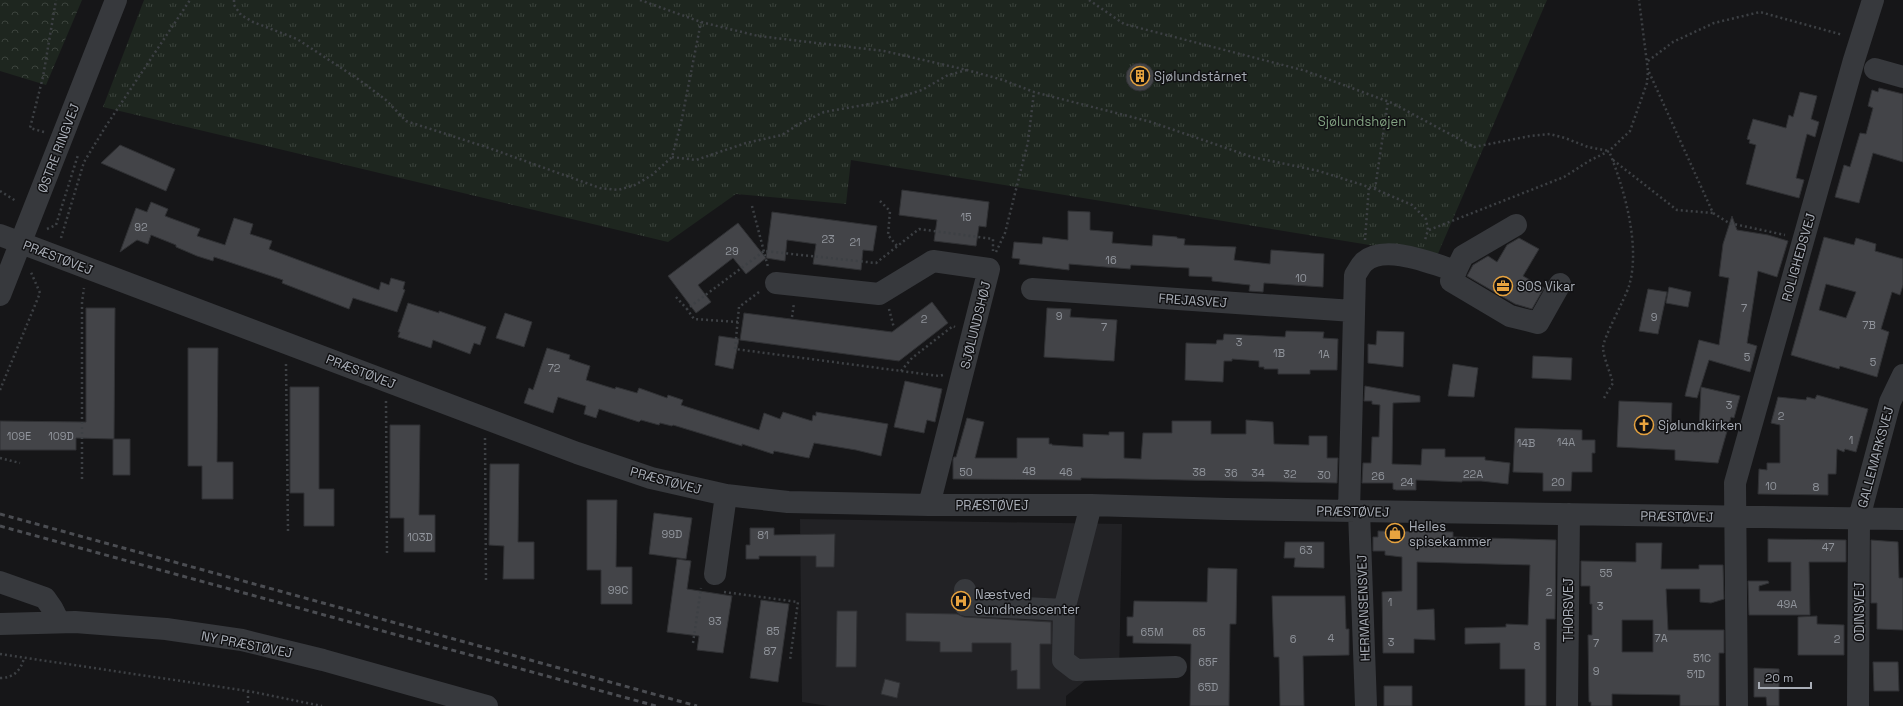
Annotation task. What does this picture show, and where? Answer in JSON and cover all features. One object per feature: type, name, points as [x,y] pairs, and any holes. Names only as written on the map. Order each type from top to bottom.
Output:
[{"type":"street","name":"ØSTRE RINGVEJ","points":[[0,295],[10,239],[40,196],[116,0]]},
{"type":"street","name":"ROLIGHEDSVEJ","points":[[1734,516],[1735,483],[1872,0]]},
{"type":"street","points":[[1875,69],[1903,77]]},
{"type":"street","points":[[1516,225],[1464,256],[1451,281],[1510,316],[1538,323],[1560,284]]},
{"type":"street","name":"PRÆSTØVEJ","points":[[10,239],[486,418],[651,478],[726,495],[788,502],[929,505],[1091,505],[1227,509],[1903,519]]},
{"type":"street","points":[[1354,511],[1355,275],[1364,262],[1377,255],[1392,254],[1409,256],[1456,271]]},
{"type":"street","name":"SJØLUNDSHØJ","points":[[776,283],[879,294],[932,261],[991,264],[929,505]]},
{"type":"street","name":"FREJASVEJ","points":[[1032,289],[1354,311]]},
{"type":"street","name":"GALLEMARKSVEJ","points":[[1859,518],[1890,402],[1903,375]]},
{"type":"street","points":[[715,585],[726,495]]},
{"type":"street","points":[[1091,505],[1064,610],[1063,660],[1076,670],[1176,667]]},
{"type":"street","name":"HERMANSENSVEJ","points":[[1354,511],[1366,706]]},
{"type":"street","name":"THORSVEJ","points":[[1567,706],[1569,514]]},
{"type":"street","points":[[1734,516],[1737,706]]},
{"type":"street","name":"ODINSVEJ","points":[[1858,706],[1859,518]]},
{"type":"street","points":[[0,582],[45,598],[59,622]]},
{"type":"street","points":[[966,590],[966,605],[1064,610]]},
{"type":"street","name":"NY PRÆSTØVEJ","points":[[0,624],[59,622],[166,629],[242,640],[323,660],[487,706]]},
{"type":"path","points":[[30,128],[43,77],[56,0]]},
{"type":"path","points":[[56,256],[74,191],[84,162],[106,126],[190,0]]},
{"type":"path","points":[[234,0],[234,5],[241,15],[253,22],[298,39],[358,79],[386,100],[406,121],[488,148],[600,188],[618,190],[635,185],[652,175],[672,157],[681,123],[701,22]]},
{"type":"path","points":[[640,0],[701,22],[758,36],[884,51],[967,70],[1003,80],[1034,92],[1151,122],[1252,157],[1319,171],[1369,186],[1412,205],[1426,219],[1428,230],[1424,241],[1409,256]]},
{"type":"path","points":[[1089,0],[1124,24],[1306,71],[1388,101],[1474,147],[1530,136],[1550,134],[1588,147],[1610,151]]},
{"type":"path","points":[[1428,230],[1564,177],[1589,161],[1610,151],[1630,131],[1645,90],[1648,71],[1648,61],[1639,0]]},
{"type":"path","points":[[1648,61],[1673,42],[1714,23],[1760,12],[1860,40]]},
{"type":"path","points":[[672,157],[696,160],[746,143],[782,135],[799,124],[824,112],[887,101],[922,90],[948,75],[967,70]]},
{"type":"path","points":[[1648,71],[1714,213]]},
{"type":"path","points":[[991,264],[1005,233],[1028,142],[1034,92]]},
{"type":"path","points":[[1375,188],[1388,101]]},
{"type":"path","points":[[1604,398],[1613,383],[1603,346],[1630,285],[1633,253],[1627,201],[1610,151]]},
{"type":"path","points":[[1613,160],[1677,210],[1714,213],[1729,223],[1804,238]]},
{"type":"path","points":[[1364,262],[1369,186]]},
{"type":"path","points":[[0,191],[16,201]]},
{"type":"path","points":[[880,201],[890,211],[888,235],[897,246]]},
{"type":"path","points":[[752,206],[768,269],[776,283],[766,286],[740,307],[735,350],[939,376],[950,373],[962,375]]},
{"type":"path","points":[[687,309],[764,250],[876,263],[919,229],[993,239],[991,264]]},
{"type":"path","points":[[0,390],[40,293],[10,239]]},
{"type":"path","points":[[82,479],[82,302],[86,268]]},
{"type":"path","points":[[676,297],[694,319],[738,322]]},
{"type":"path","points":[[901,370],[912,358],[953,326],[973,331]]},
{"type":"path","points":[[286,343],[288,531]]},
{"type":"path","points":[[386,380],[387,556]]},
{"type":"path","points":[[486,418],[486,581]]},
{"type":"path","points":[[0,458],[20,463]]},
{"type":"path","points":[[693,643],[700,588],[715,585],[798,602],[790,660]]},
{"type":"path","points":[[0,654],[248,691],[322,706]]},
{"type":"path","points":[[0,678],[7,678],[17,673],[22,668],[24,658]]},
{"type":"path","points":[[248,691],[248,706]]},
{"type":"shaded area","name":"Næstved Sundhedscenter","points":[[800,519],[1122,524],[1119,677],[1097,678],[1085,681],[1066,696],[1066,706],[829,706],[802,702]]},
{"type":"green space","points":[[0,0],[82,0],[46,85],[0,71]]},
{"type":"green space","name":"Sjølundshøjen","points":[[144,0],[1547,0],[1437,256],[851,160],[846,204],[736,194],[668,242],[103,107]]},
{"type":"building","name":"Sjølundstårnet","points":[[1140,63],[1150,67],[1154,77],[1150,87],[1140,91],[1130,87],[1126,77],[1130,67]]},
{"type":"building","points":[[1879,88],[1903,94],[1903,162],[1873,153],[1859,203],[1835,197],[1844,165],[1850,167],[1860,133],[1866,134],[1873,108],[1868,106],[1872,90],[1878,92]]},
{"type":"building","points":[[1800,92],[1817,96],[1811,119],[1819,122],[1815,137],[1807,134],[1796,178],[1804,180],[1799,198],[1746,184],[1756,145],[1749,143],[1750,140],[1747,139],[1753,119],[1786,128],[1789,115],[1793,117]]},
{"type":"building","points":[[120,145],[175,169],[166,191],[101,163]]},
{"type":"building","points":[[902,190],[989,202],[986,227],[979,226],[976,246],[934,241],[937,220],[899,215]]},
{"type":"building","points":[[151,202],[168,209],[165,216],[200,229],[197,236],[225,245],[234,218],[253,224],[250,234],[272,241],[269,249],[379,290],[381,282],[389,285],[391,278],[405,282],[403,289],[405,290],[397,312],[353,298],[349,309],[282,283],[283,280],[214,257],[213,261],[197,256],[176,247],[176,245],[151,235],[148,244],[137,240],[120,252],[136,208],[147,212]]},
{"type":"building","points":[[1068,211],[1090,212],[1090,230],[1113,232],[1112,243],[1152,246],[1153,235],[1177,237],[1185,239],[1184,245],[1236,247],[1234,260],[1270,264],[1271,250],[1324,254],[1323,287],[1264,283],[1263,292],[1249,291],[1250,285],[1212,281],[1212,277],[1189,276],[1189,268],[1131,265],[1130,269],[1069,264],[1069,270],[1019,264],[1020,259],[1012,258],[1014,242],[1042,244],[1043,237],[1068,240]]},
{"type":"building","points":[[772,212],[877,226],[873,251],[863,250],[861,270],[813,264],[816,244],[787,240],[785,261],[766,258]]},
{"type":"building","points":[[1732,216],[1737,230],[1768,235],[1788,241],[1777,277],[1758,271],[1747,343],[1757,346],[1750,372],[1709,360],[1697,398],[1685,396],[1699,340],[1719,345],[1729,278],[1719,276],[1723,244]]},
{"type":"building","points":[[738,223],[766,258],[746,274],[733,258],[698,285],[711,302],[696,313],[668,276]]},
{"type":"building","points":[[1824,237],[1854,245],[1856,238],[1876,244],[1875,251],[1903,259],[1903,285],[1900,295],[1892,292],[1881,329],[1889,332],[1877,377],[1840,366],[1839,369],[1791,355]],"holes":[[[1826,284],[1856,292],[1846,318],[1819,310]]]},
{"type":"building","points":[[1519,238],[1539,249],[1523,276],[1544,288],[1532,309],[1515,304],[1467,276],[1473,265],[1488,256],[1497,262],[1507,245]]},
{"type":"building","points":[[1669,287],[1691,292],[1688,307],[1666,303]]},
{"type":"building","points":[[1648,289],[1667,292],[1658,334],[1639,331]]},
{"type":"building","points":[[932,302],[948,323],[899,361],[740,340],[744,313],[892,332]]},
{"type":"building","points":[[408,303],[439,313],[439,311],[486,327],[480,345],[474,343],[470,354],[433,340],[431,348],[398,337],[400,332],[398,332]]},
{"type":"building","points":[[86,308],[115,308],[114,439],[76,438],[76,450],[0,450],[0,421],[86,422]]},
{"type":"building","points":[[1047,308],[1071,309],[1070,317],[1117,320],[1114,361],[1044,357]]},
{"type":"building","points":[[505,313],[532,322],[524,347],[496,338]]},
{"type":"building","points":[[1286,331],[1324,332],[1323,338],[1338,339],[1337,370],[1310,370],[1310,374],[1278,374],[1278,369],[1264,369],[1264,367],[1259,367],[1259,361],[1232,359],[1232,361],[1224,361],[1223,382],[1185,380],[1186,343],[1216,344],[1217,340],[1223,340],[1224,334],[1285,337]]},
{"type":"building","points":[[1377,331],[1404,332],[1403,367],[1368,363],[1368,344],[1376,345]]},
{"type":"building","points":[[719,336],[739,339],[733,369],[715,365]]},
{"type":"building","points":[[188,348],[218,348],[217,462],[233,462],[233,499],[202,499],[202,466],[188,466]]},
{"type":"building","points":[[547,348],[570,355],[569,359],[590,366],[586,380],[615,389],[616,387],[637,393],[639,388],[667,398],[668,395],[683,400],[681,405],[759,430],[764,413],[780,419],[783,412],[812,421],[813,415],[816,416],[816,412],[888,424],[881,456],[814,443],[809,458],[774,451],[773,454],[673,425],[660,423],[659,425],[641,420],[639,422],[599,409],[596,418],[584,414],[586,406],[558,397],[553,413],[524,403],[529,388],[533,390]]},
{"type":"building","points":[[1533,356],[1572,358],[1571,380],[1532,378]]},
{"type":"building","points":[[1453,364],[1478,368],[1474,397],[1448,396]]},
{"type":"building","points":[[905,381],[942,389],[935,422],[927,420],[924,433],[894,427]]},
{"type":"building","points":[[1365,386],[1420,396],[1420,402],[1393,403],[1392,464],[1421,465],[1422,449],[1445,449],[1445,457],[1485,457],[1485,460],[1510,463],[1508,484],[1481,481],[1462,482],[1416,480],[1416,490],[1396,490],[1393,489],[1393,483],[1362,483],[1363,463],[1371,463],[1372,437],[1379,437],[1380,405],[1372,404],[1372,401],[1364,401]]},
{"type":"building","points":[[290,387],[319,387],[319,489],[334,489],[334,526],[304,526],[304,493],[290,493]]},
{"type":"building","points":[[1701,387],[1740,396],[1734,418],[1731,417],[1718,463],[1675,460],[1675,450],[1617,447],[1619,401],[1672,403],[1671,430],[1699,432]]},
{"type":"building","points":[[1817,395],[1868,409],[1856,452],[1845,449],[1844,452],[1837,449],[1836,474],[1828,474],[1828,495],[1758,494],[1759,469],[1767,470],[1767,463],[1780,463],[1780,425],[1771,423],[1778,397],[1806,400],[1807,397],[1815,399]]},
{"type":"building","points":[[967,418],[984,422],[975,458],[1017,458],[1017,438],[1049,438],[1049,444],[1052,445],[1083,447],[1083,434],[1109,435],[1109,432],[1124,432],[1124,458],[1141,459],[1143,433],[1172,433],[1172,421],[1211,421],[1211,434],[1246,434],[1246,420],[1273,422],[1274,444],[1309,445],[1309,436],[1327,436],[1327,458],[1338,458],[1337,483],[1081,478],[1081,480],[953,479],[953,459],[956,457]]},
{"type":"building","points":[[390,425],[420,425],[419,515],[435,515],[435,552],[404,552],[404,518],[390,518]]},
{"type":"building","points":[[1515,428],[1582,430],[1582,440],[1595,440],[1595,453],[1592,453],[1592,472],[1572,472],[1571,491],[1543,491],[1543,473],[1513,472]]},
{"type":"building","points":[[113,439],[130,439],[130,475],[113,475]]},
{"type":"building","points":[[490,464],[519,464],[518,542],[534,542],[534,579],[503,579],[504,546],[489,545]]},
{"type":"building","points":[[587,500],[617,500],[616,567],[632,567],[632,604],[601,604],[601,570],[587,570]]},
{"type":"building","points":[[654,513],[692,518],[686,559],[649,554]]},
{"type":"building","points":[[750,528],[774,528],[774,535],[835,534],[834,567],[816,567],[816,556],[759,556],[759,559],[746,559],[746,545],[750,545]]},
{"type":"building","points":[[1378,531],[1453,532],[1453,537],[1556,540],[1555,619],[1546,619],[1546,706],[1525,706],[1525,669],[1500,669],[1500,643],[1465,644],[1465,628],[1506,627],[1506,624],[1528,625],[1530,565],[1417,562],[1417,610],[1434,609],[1435,640],[1414,639],[1414,653],[1383,653],[1382,592],[1402,591],[1402,557],[1385,555],[1385,551],[1373,551],[1373,537],[1378,537]]},
{"type":"building","points":[[1768,539],[1846,540],[1846,562],[1809,562],[1810,615],[1749,615],[1748,581],[1768,581],[1769,583],[1759,586],[1759,591],[1791,591],[1791,562],[1768,562]]},
{"type":"building","points":[[1871,540],[1898,542],[1899,578],[1903,578],[1903,630],[1877,629],[1877,603],[1871,603]]},
{"type":"building","points":[[1285,542],[1324,542],[1324,568],[1294,567],[1295,558],[1284,558]]},
{"type":"building","points":[[1636,543],[1662,543],[1661,569],[1699,569],[1699,565],[1723,565],[1724,599],[1711,603],[1700,602],[1700,589],[1666,589],[1668,630],[1724,630],[1724,653],[1719,653],[1719,706],[1680,706],[1680,695],[1612,694],[1612,706],[1591,706],[1591,702],[1589,702],[1588,635],[1592,635],[1592,604],[1590,604],[1590,586],[1581,586],[1581,561],[1636,562]],"holes":[[[1622,620],[1653,620],[1653,652],[1622,652]]]},
{"type":"building","points":[[677,559],[691,561],[687,589],[732,596],[723,653],[697,650],[699,636],[667,632]]},
{"type":"building","points":[[1208,568],[1237,569],[1236,624],[1230,624],[1229,706],[1190,706],[1191,644],[1133,643],[1133,636],[1127,636],[1127,617],[1133,617],[1134,601],[1207,602]]},
{"type":"building","points":[[1272,596],[1345,596],[1346,629],[1349,629],[1349,655],[1303,656],[1304,706],[1280,706],[1279,657],[1274,657]]},
{"type":"building","points":[[761,600],[789,604],[778,682],[750,678]]},
{"type":"building","points":[[837,611],[857,611],[856,667],[836,667]]},
{"type":"building","points":[[906,613],[957,614],[964,617],[1051,622],[1051,644],[1040,644],[1040,689],[1017,689],[1017,670],[1011,671],[1011,643],[972,643],[972,652],[940,652],[940,642],[906,641]]},
{"type":"building","points":[[1817,616],[1817,624],[1844,625],[1844,655],[1798,655],[1798,617]]},
{"type":"building","points":[[1873,662],[1898,662],[1899,691],[1874,691]]},
{"type":"building","points":[[1754,668],[1779,669],[1779,706],[1767,706],[1766,697],[1754,697]]},
{"type":"building","points":[[885,679],[900,683],[897,698],[881,694]]},
{"type":"building","points":[[1384,686],[1412,686],[1412,706],[1384,706]]},
{"type":"railway","points":[[0,514],[697,706]]},
{"type":"railway","points":[[0,526],[656,706]]},
{"type":"place","name":"Sjølundstårnet","points":[[1140,76]]},
{"type":"place","name":"SOS Vikar","points":[[1503,286]]},
{"type":"place","name":"Sjølundkirken","points":[[1644,425]]},
{"type":"place","name":"Helles spisekammer","points":[[1395,533]]},
{"type":"place","name":"Næstved Sundhedscenter","points":[[961,601]]}]
